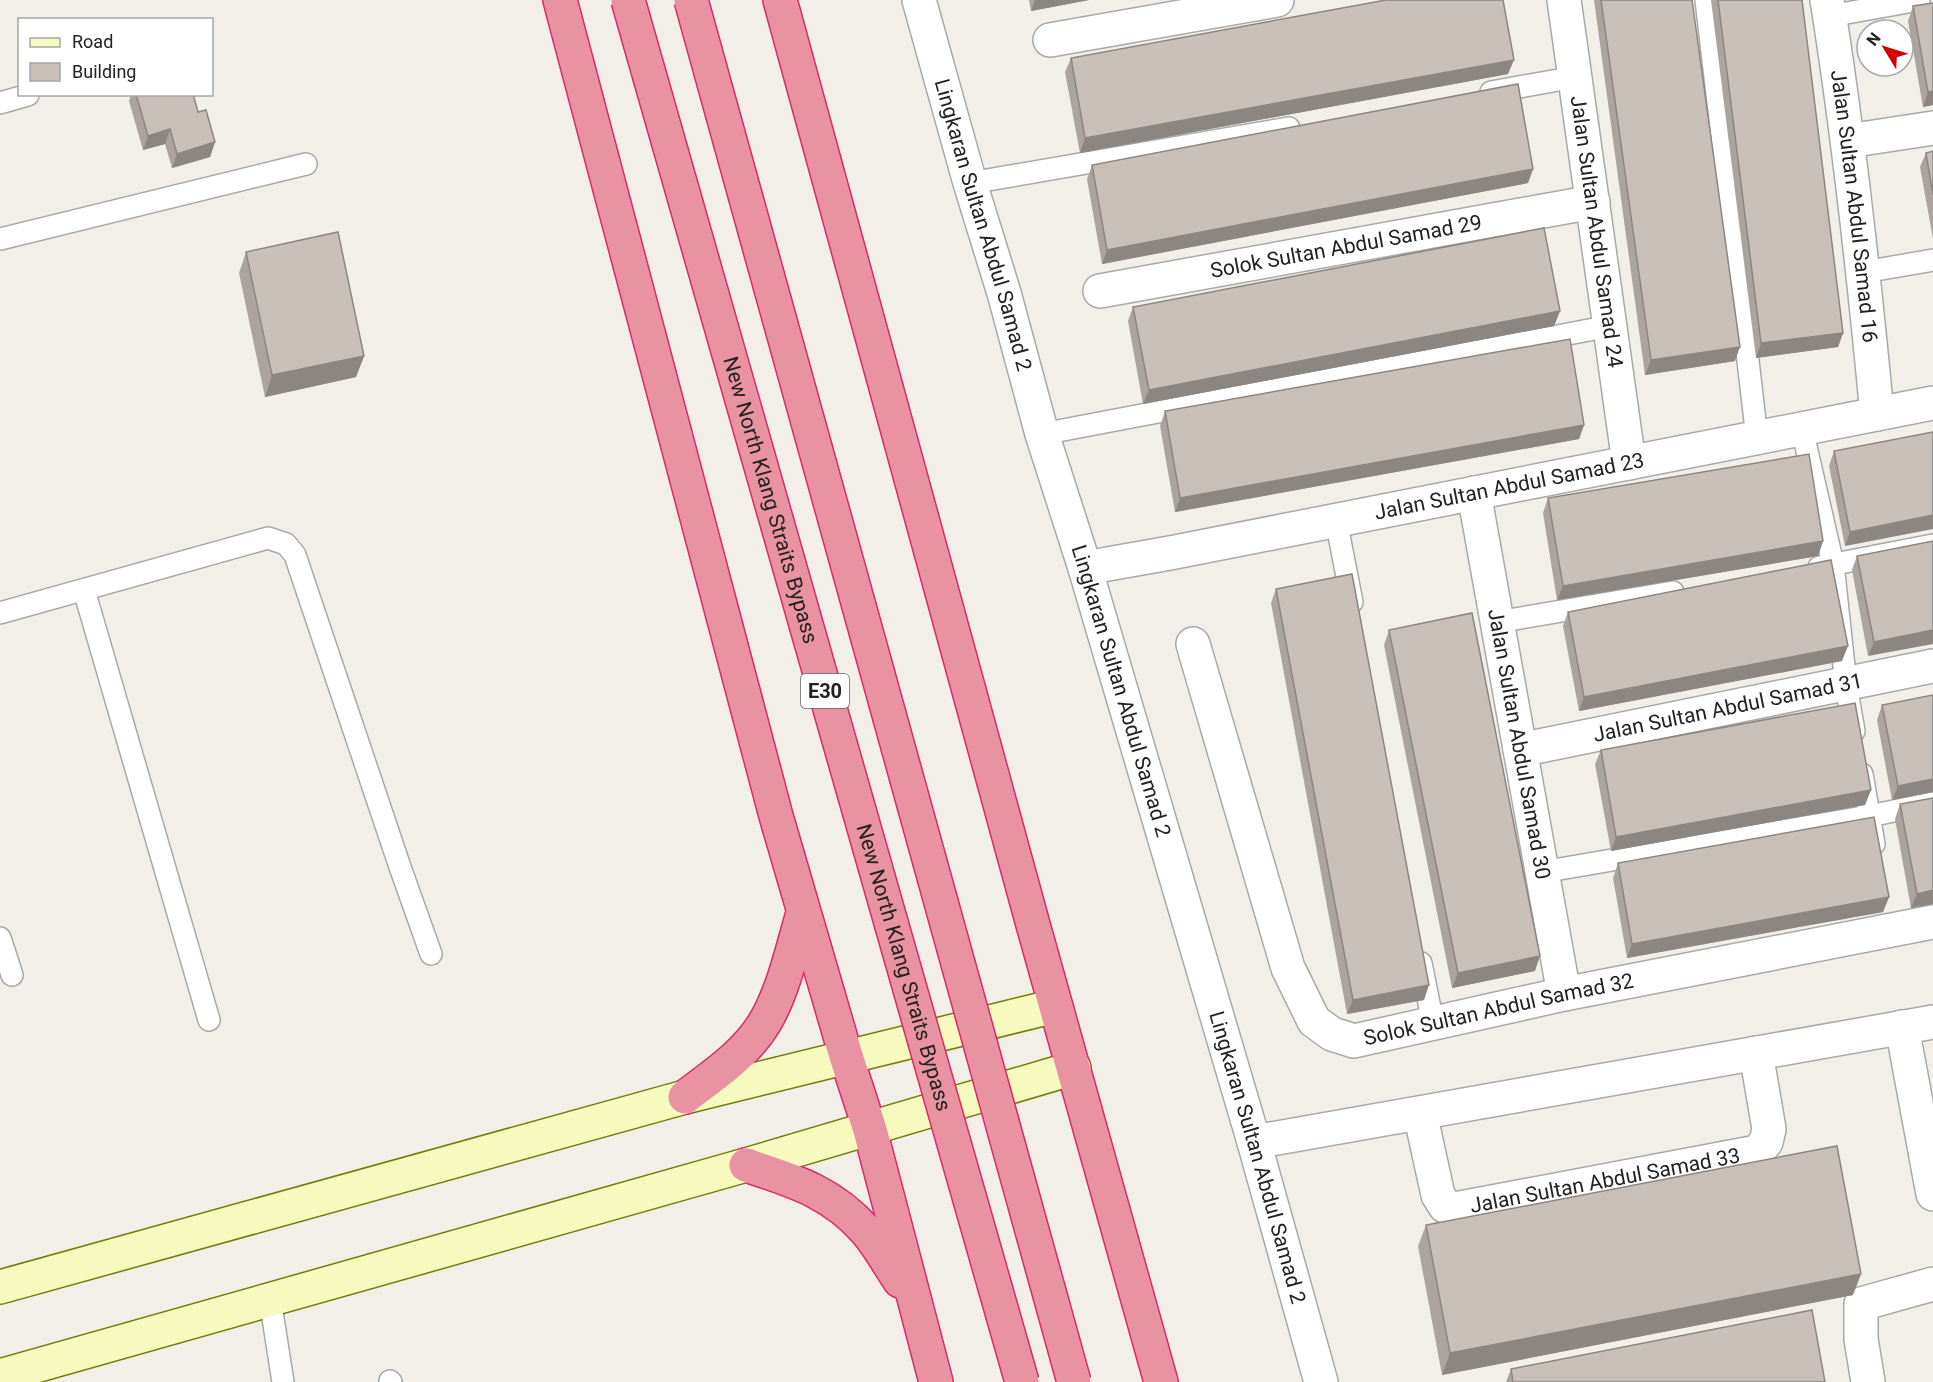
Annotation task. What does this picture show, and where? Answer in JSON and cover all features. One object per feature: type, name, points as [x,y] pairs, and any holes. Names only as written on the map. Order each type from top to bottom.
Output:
[{"type":"highway","points":[[560,0],[803,913],[870,1130],[936,1382]]},
{"type":"highway","name":"New North Klang Straits Bypass","points":[[628,0],[1022,1382]]},
{"type":"highway","name":"E30","points":[[691,0],[1074,1382]]},
{"type":"highway","points":[[780,0],[1055,1006],[1161,1382]]},
{"type":"highway","points":[[685,1097],[736,1058],[765,1022],[782,985],[803,913]]},
{"type":"highway","points":[[747,1166],[807,1186],[841,1207],[867,1232],[914,1303]]},
{"type":"street","name":"Lingkaran Sultan Abdul Samad 2","points":[[919,0],[970,183],[1004,293],[1042,434],[1085,568],[1254,1142],[1321,1382]]},
{"type":"street","points":[[1050,40],[1277,0]]},
{"type":"street","name":"Jalan Sultan Abdul Samad 24","points":[[1564,0],[1629,463]]},
{"type":"street","name":"Jalan Sultan Abdul Samad 16","points":[[1828,8],[1848,141],[1864,272],[1877,414]]},
{"type":"street","points":[[1848,141],[1933,128]]},
{"type":"street","name":"Solok Sultan Abdul Samad 29","points":[[1100,291],[1593,202]]},
{"type":"street","name":"Jalan Sultan Abdul Samad 23","points":[[1085,568],[1933,403]]},
{"type":"street","name":"Jalan Sultan Abdul Samad 30","points":[[1474,493],[1564,994]]},
{"type":"street","name":"Solok Sultan Abdul Samad 32","points":[[1193,644],[1288,968],[1314,1021],[1332,1034],[1354,1041],[1887,918],[1933,922]]},
{"type":"street","name":"Jalan Sultan Abdul Samad 31","points":[[1520,750],[1933,666]]},
{"type":"street","points":[[0,1287],[685,1097],[1055,1006]]},
{"type":"street","points":[[1254,1142],[1918,1024],[1933,1194]]},
{"type":"street","name":"Jalan Sultan Abdul Samad 33","points":[[1420,1113],[1438,1195],[1445,1206],[1455,1209],[1757,1152],[1766,1142],[1769,1129],[1756,1053]]},
{"type":"street","points":[[0,1376],[747,1166],[1074,1068]]},
{"type":"street","points":[[1868,1382],[1861,1339],[1862,1304],[1933,1284]]},
{"type":"lane","points":[[1706,0],[1757,438]]},
{"type":"lane","points":[[1828,8],[1919,0]]},
{"type":"lane","points":[[1470,96],[1575,78]]},
{"type":"lane","points":[[0,103],[24,96]]},
{"type":"lane","points":[[970,183],[1308,124]]},
{"type":"lane","points":[[0,239],[306,164]]},
{"type":"lane","points":[[1864,272],[1933,260]]},
{"type":"lane","points":[[1042,434],[1610,326]]},
{"type":"lane","points":[[1802,429],[1833,564],[1846,685],[1877,861]]},
{"type":"lane","points":[[1336,520],[1356,625]]},
{"type":"lane","points":[[0,613],[268,537],[286,544],[295,555],[400,867],[432,954]]},
{"type":"lane","points":[[1798,570],[1933,545]]},
{"type":"lane","points":[[1497,622],[1694,588]]},
{"type":"lane","points":[[84,590],[209,1020]]},
{"type":"lane","points":[[1542,872],[1869,816],[1933,802]]},
{"type":"lane","points":[[0,938],[12,975]]},
{"type":"lane","points":[[1417,941],[1433,1023]]},
{"type":"lane","points":[[270,1299],[283,1382]]},
{"type":"building","points":[[1386,0],[1503,0],[1514,60],[1085,138],[1071,58]]},
{"type":"building","points":[[1601,0],[1692,0],[1740,347],[1651,360]]},
{"type":"building","points":[[1718,0],[1802,0],[1843,333],[1761,343]]},
{"type":"building","points":[[1933,3],[1933,91],[1928,92],[1913,6]]},
{"type":"building","points":[[1518,84],[1533,169],[1107,250],[1092,165]]},
{"type":"building","points":[[137,96],[194,96],[198,112],[206,110],[215,142],[177,154],[170,129],[148,136]]},
{"type":"building","points":[[1933,151],[1933,195],[1926,153]]},
{"type":"building","points":[[1544,228],[1560,311],[1149,390],[1133,307]]},
{"type":"building","points":[[338,232],[364,356],[272,375],[246,252]]},
{"type":"building","points":[[1570,339],[1584,425],[1180,498],[1165,411]]},
{"type":"building","points":[[1933,432],[1933,515],[1850,532],[1834,451]]},
{"type":"building","points":[[1809,454],[1823,541],[1563,586],[1548,498]]},
{"type":"building","points":[[1933,541],[1933,630],[1874,642],[1857,556]]},
{"type":"building","points":[[1831,560],[1848,646],[1584,697],[1568,612]]},
{"type":"building","points":[[1352,574],[1429,985],[1353,1000],[1276,589]]},
{"type":"building","points":[[1472,613],[1540,956],[1458,973],[1389,630]]},
{"type":"building","points":[[1933,695],[1933,779],[1898,786],[1882,705]]},
{"type":"building","points":[[1855,703],[1871,790],[1616,837],[1601,750]]},
{"type":"building","points":[[1933,798],[1933,890],[1917,894],[1900,804]]},
{"type":"building","points":[[1874,817],[1889,897],[1632,944],[1618,863]]},
{"type":"building","points":[[1837,1146],[1861,1274],[1450,1353],[1426,1225]]},
{"type":"building","points":[[1812,1310],[1825,1382],[1513,1382],[1511,1369]]}]
